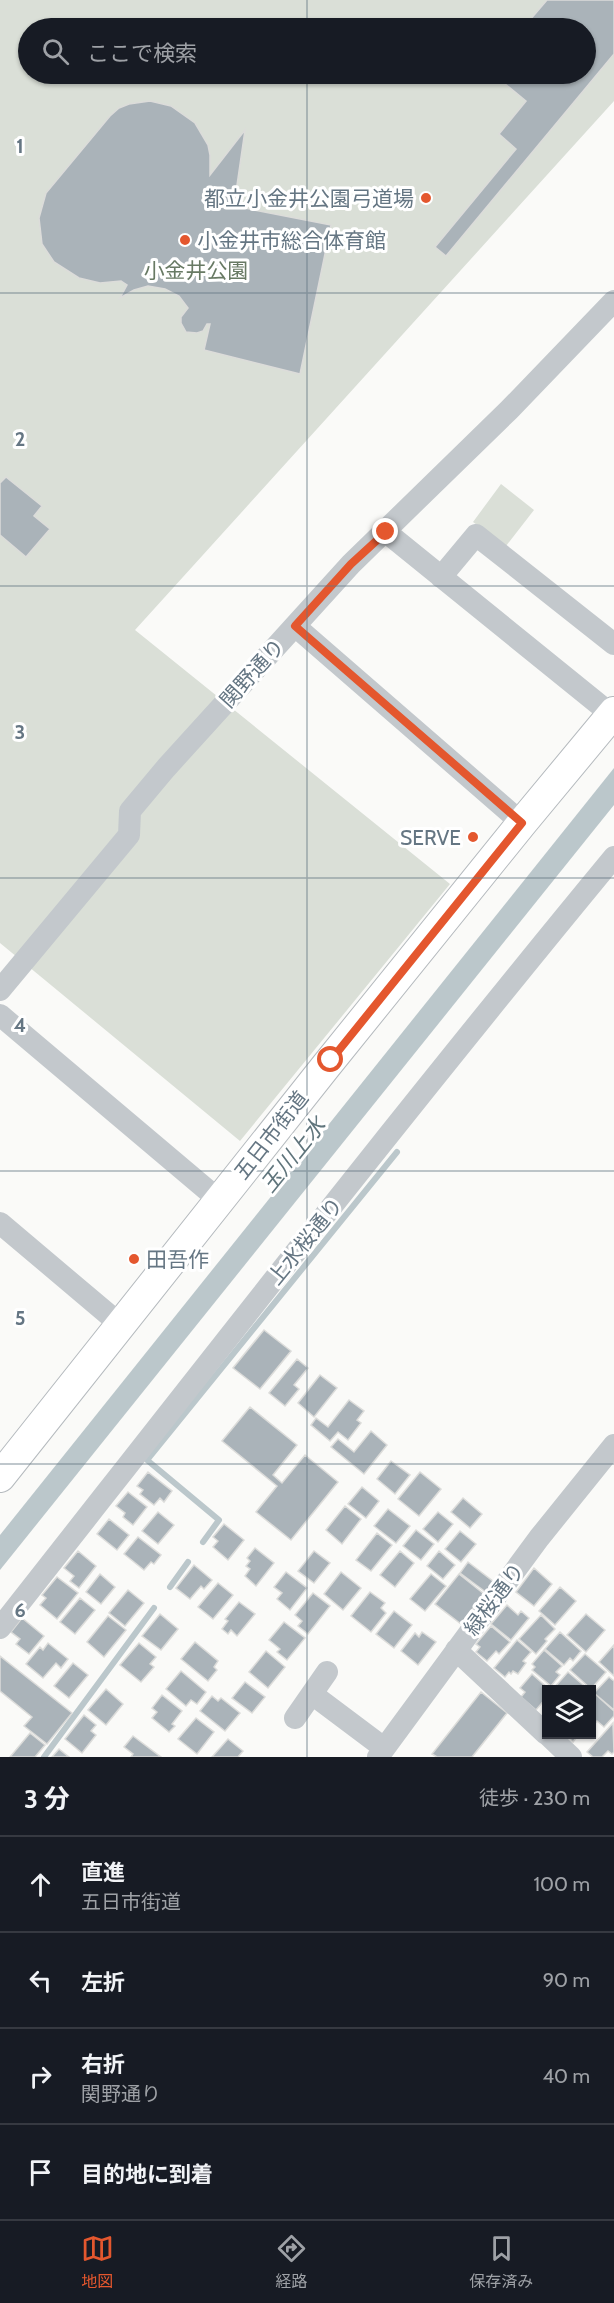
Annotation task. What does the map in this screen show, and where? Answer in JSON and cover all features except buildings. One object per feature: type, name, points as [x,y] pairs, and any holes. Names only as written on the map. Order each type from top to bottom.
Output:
[{"type":"main road","name":"五日市街道","points":[[0,1477],[122,1326],[219,1200],[522,823],[613,714]]},
{"type":"street","name":"関野通り","points":[[0,990],[129,835],[129,811],[351,564],[509,410],[614,301]]},
{"type":"street","points":[[386,532],[613,714]]},
{"type":"street","points":[[441,577],[476,535],[614,644]]},
{"type":"street","points":[[295,626],[522,823]]},
{"type":"street","name":"上水桜通り","points":[[0,1628],[257,1316],[614,857]]},
{"type":"street","points":[[0,1015],[219,1200]]},
{"type":"street","points":[[0,1223],[122,1326]]},
{"type":"street","name":"緑桜通り","points":[[380,1755],[539,1538],[614,1445]]},
{"type":"street","points":[[456,1650],[542,1729]]},
{"type":"street","points":[[295,1718],[327,1671]]},
{"type":"street","points":[[312,1694],[380,1755]]},
{"type":"street","points":[[552,1739],[571,1757]]},
{"type":"green space","name":"小金井公園","points":[[0,0],[614,0],[614,101],[135,630],[450,884],[240,1141],[0,943]]},
{"type":"green space","points":[[501,484],[534,510],[506,546],[473,522]]},
{"type":"shaded area","points":[[614,768],[614,805],[0,1570],[0,1535]]},
{"type":"waterway","points":[[203,1542],[219,1520],[147,1460],[397,1152]]},
{"type":"waterway","points":[[170,1587],[188,1562]]},
{"type":"waterway","points":[[44,1757],[154,1608]]},
{"type":"place","name":"都立小金井公園弓道場","points":[[426,198]]},
{"type":"place","name":"小金井市総合体育館","points":[[185,240]]},
{"type":"place","name":"SERVE","points":[[473,837]]},
{"type":"place","name":"田吾作","points":[[134,1259]]},
{"type":"route","points":[[331,1060],[522,823],[295,626],[351,564],[386,532]]},
{"type":"water label","name":"玉川上水","points":[[293,1155]]}]
